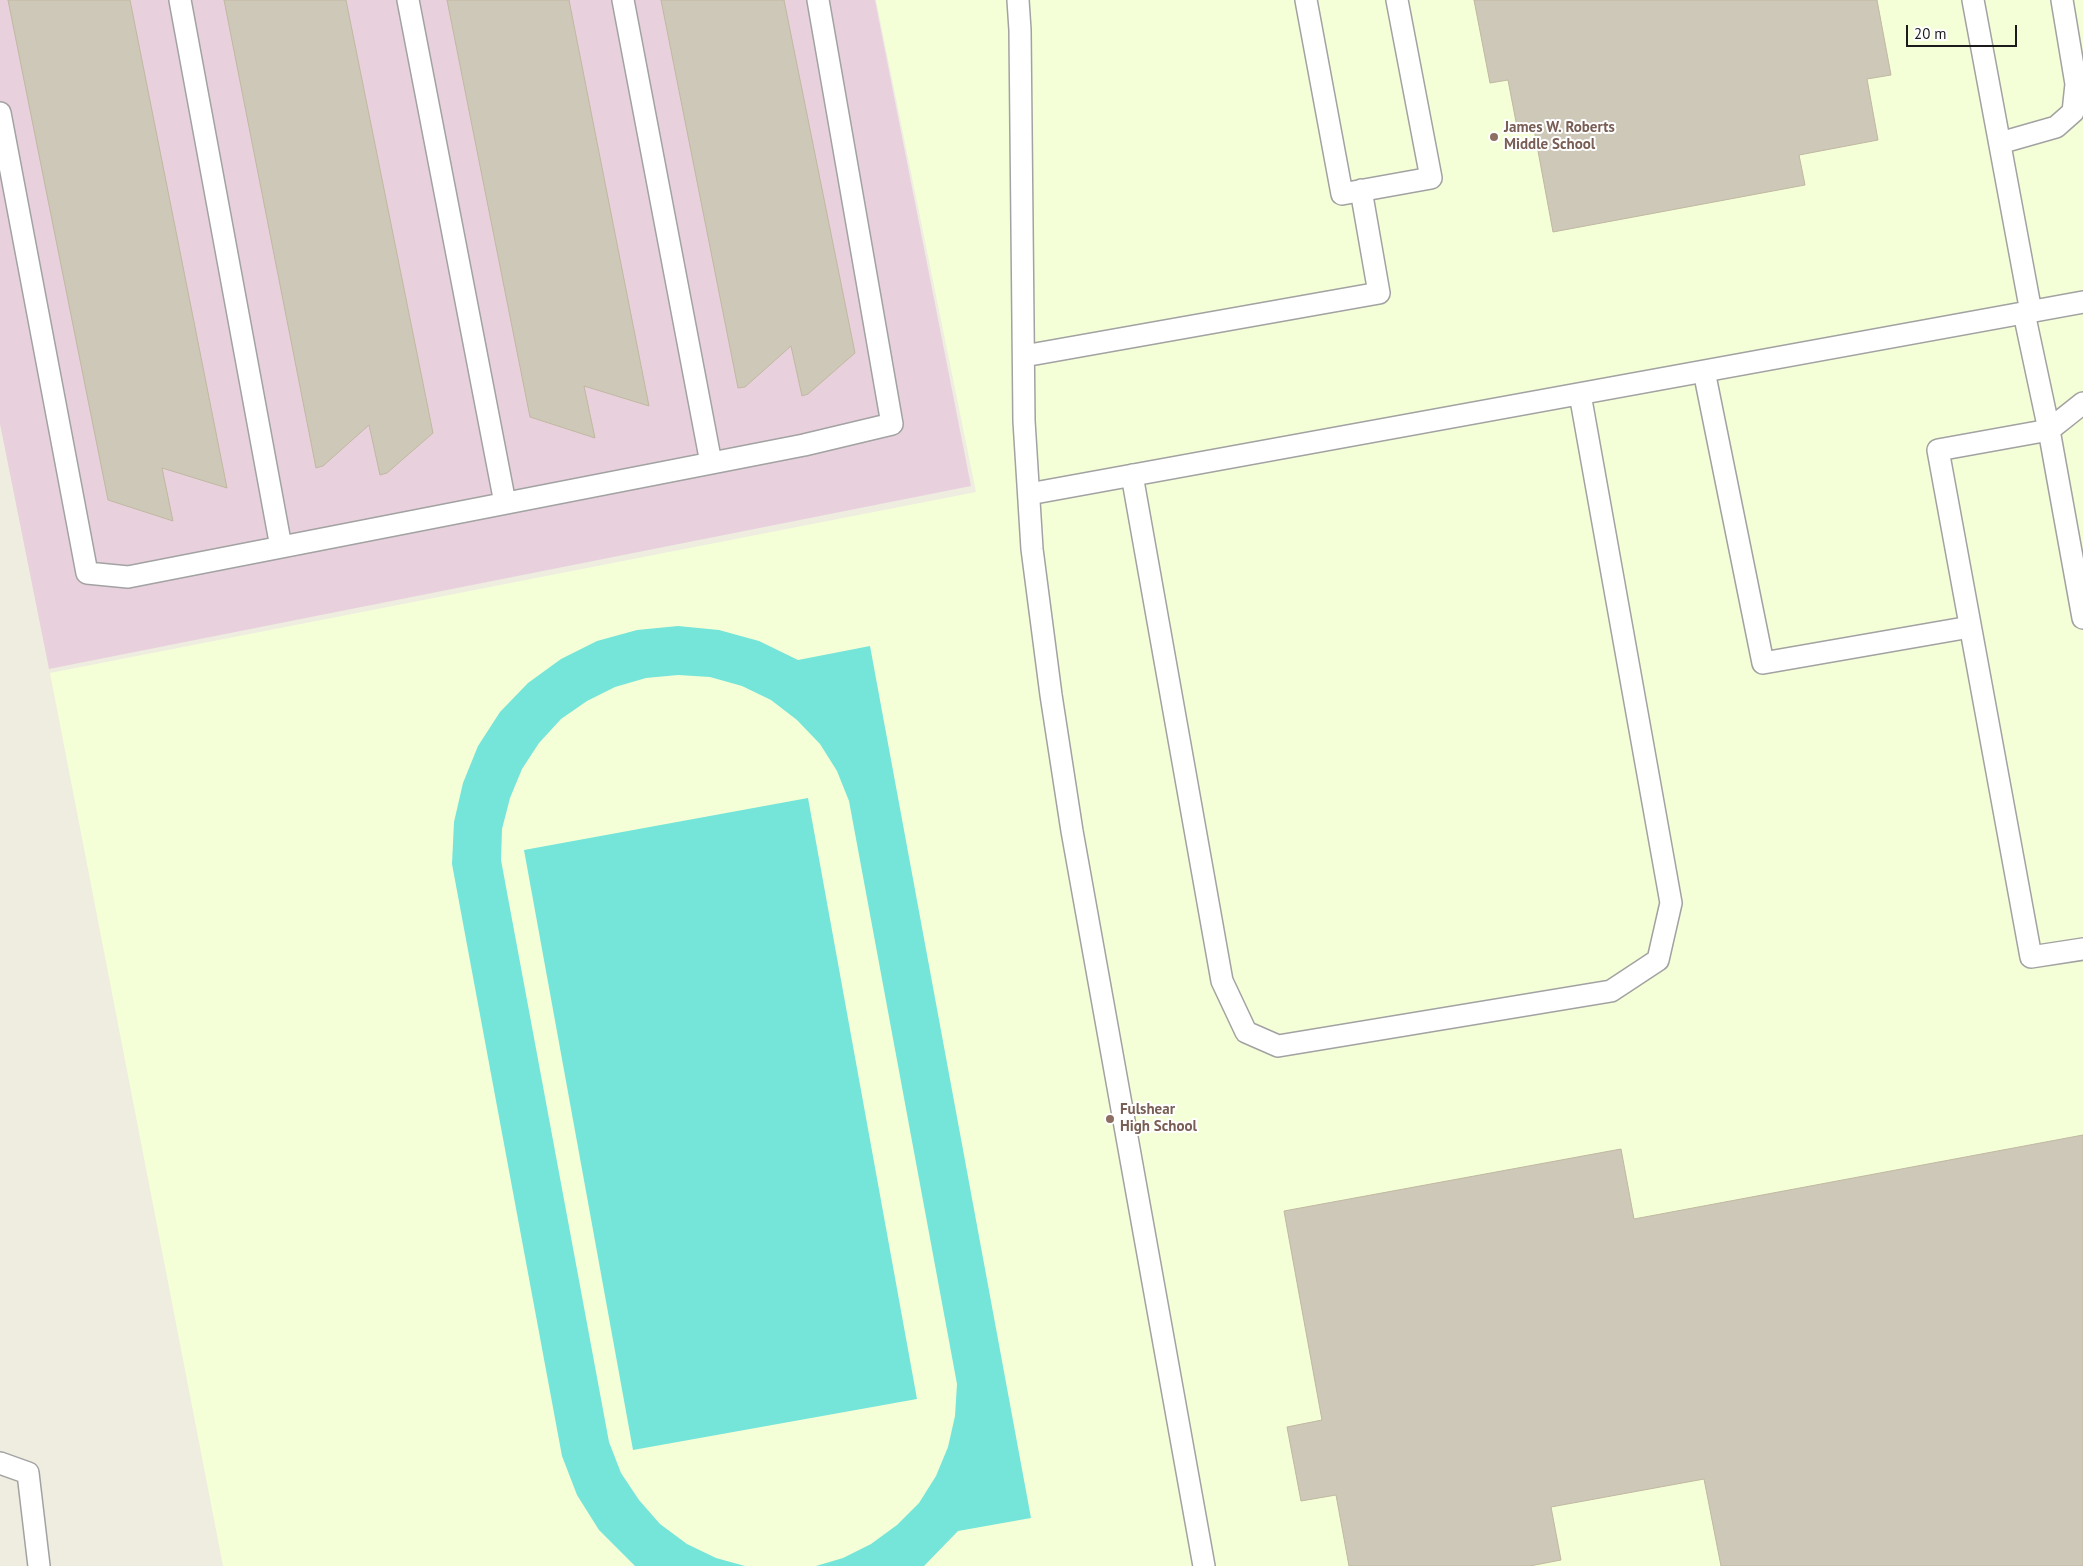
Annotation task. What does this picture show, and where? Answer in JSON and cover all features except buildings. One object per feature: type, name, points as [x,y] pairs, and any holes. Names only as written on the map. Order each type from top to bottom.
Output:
[{"type":"lane","points":[[180,0],[281,547]]},
{"type":"lane","points":[[408,0],[506,503]]},
{"type":"lane","points":[[623,0],[711,463]]},
{"type":"lane","points":[[0,113],[87,573],[128,577],[804,445],[892,424],[818,0]]},
{"type":"lane","points":[[1018,0],[1020,30],[1024,421],[1033,559],[1072,831],[1204,1566]]},
{"type":"lane","points":[[1306,0],[1342,194],[1432,178],[1397,0]]},
{"type":"lane","points":[[1973,0],[2000,143],[2027,312],[2083,618]]},
{"type":"lane","points":[[2000,143],[2056,127],[2073,112],[2076,84],[2062,0]]},
{"type":"lane","points":[[1024,356],[1379,293],[1361,190]]},
{"type":"lane","points":[[1029,494],[2083,302]]},
{"type":"lane","points":[[1704,371],[1763,663],[1970,627]]},
{"type":"lane","points":[[1132,475],[1222,981],[1246,1032],[1278,1046],[1611,991],[1658,960],[1671,904],[1580,394]]},
{"type":"lane","points":[[2083,403],[2049,430],[1938,450],[2031,957],[2083,949]]},
{"type":"lane","points":[[0,1463],[28,1473],[39,1566]]},
{"type":"shaded area","points":[[0,0],[875,0],[971,486],[49,669],[0,424]]},
{"type":"shaded area","name":"Fulshear High School","points":[[876,0],[2083,0],[2083,1566],[223,1566],[50,673],[976,492]]},
{"type":"shaded area","points":[[678,626],[719,630],[759,641],[798,660],[870,646],[1031,1518],[958,1531],[924,1566],[816,1566],[843,1558],[871,1544],[897,1525],[919,1503],[936,1476],[948,1447],[955,1416],[957,1384],[849,801],[837,771],[820,744],[797,720],[771,700],[742,686],[710,677],[678,675],[646,678],[615,687],[587,701],[561,719],[539,743],[522,769],[510,798],[502,829],[501,860],[609,1442],[621,1473],[639,1500],[660,1524],[687,1544],[716,1558],[745,1566],[635,1566],[599,1530],[577,1495],[562,1456],[452,864],[454,822],[463,783],[478,746],[500,712],[528,683],[561,659],[597,641],[637,630]]},
{"type":"shaded area","points":[[808,798],[917,1399],[633,1450],[524,850]]},
{"type":"place","name":"James W. Roberts Middle School","points":[[1494,137]]},
{"type":"place","name":"Fulshear High School","points":[[1110,1119]]}]
